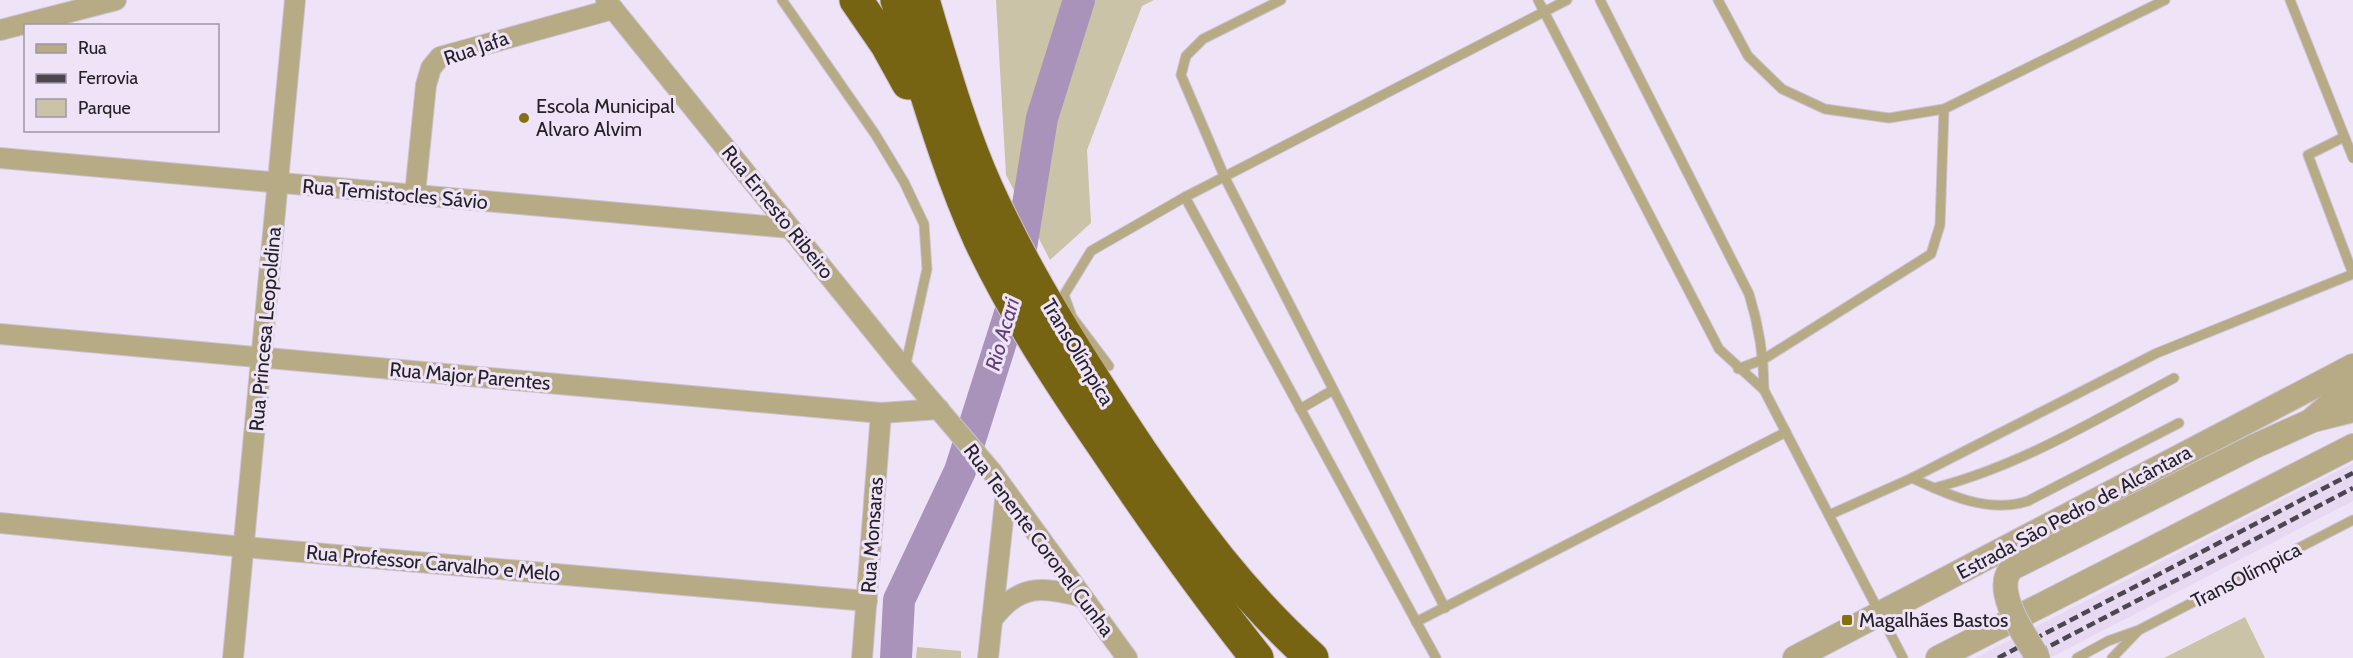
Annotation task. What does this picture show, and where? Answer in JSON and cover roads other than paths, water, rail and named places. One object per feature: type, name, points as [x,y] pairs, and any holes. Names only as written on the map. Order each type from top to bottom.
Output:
[{"type":"highway","points":[[856,0],[893,56],[927,119],[958,186]]},
{"type":"highway","name":"TransOlímpica","points":[[897,0],[958,186],[999,280],[1047,362],[1162,532],[1257,658]]},
{"type":"highway","name":"TransOlímpica","points":[[923,0],[946,77],[987,188],[1015,246],[1054,314],[1104,396],[1219,562],[1288,637],[1312,658]]},
{"type":"highway","points":[[944,0],[946,77]]},
{"type":"street","points":[[0,30],[116,0]]},
{"type":"street","name":"Rua Princesa Leopoldina","points":[[234,658],[264,358],[295,0]]},
{"type":"street","name":"Rua Ernesto Ribeiro","points":[[610,4],[944,416]]},
{"type":"street","name":"Rua Jafa","points":[[415,194],[426,85],[431,68],[440,57],[610,4]]},
{"type":"street","name":"Rua Temistocles Sávio","points":[[0,158],[790,228]]},
{"type":"street","name":"Rua Major Parentes","points":[[0,334],[881,413],[944,416]]},
{"type":"street","name":"Estrada São Pedro de Alcântara","points":[[1795,658],[2353,366]]},
{"type":"street","points":[[2313,420],[2353,385]]},
{"type":"street","points":[[2038,658],[2006,599],[2004,580],[2012,568],[2253,447],[2313,420],[2353,410]]},
{"type":"street","name":"Rua Monsaras","points":[[862,658],[881,413]]},
{"type":"street","name":"Rua Tenente Coronel Cunha","points":[[944,416],[992,472],[1127,658]]},
{"type":"street","points":[[1938,658],[2353,446]]},
{"type":"street","points":[[988,658],[1006,492]]},
{"type":"street","name":"Rua Professor Carvalho e Melo","points":[[0,523],[244,547],[867,601]]},
{"type":"street","points":[[992,620],[1011,598],[1031,590],[1054,590],[1082,597]]},
{"type":"lane","points":[[782,0],[875,134],[904,182],[924,224],[927,269],[905,370]]},
{"type":"lane","points":[[1281,0],[1203,39],[1191,49],[1181,66],[1181,75],[1225,178],[1445,608]]},
{"type":"lane","points":[[1538,0],[1719,349],[1738,369],[1764,390],[1903,658]]},
{"type":"lane","points":[[1109,366],[1072,317],[1064,295],[1075,273],[1091,251],[1185,197],[1568,0]]},
{"type":"lane","points":[[1600,0],[1749,294],[1759,328],[1764,359],[1764,390]]},
{"type":"lane","points":[[1718,0],[1748,56],[1782,89],[1825,109],[1889,118],[1944,109],[2165,0]]},
{"type":"lane","points":[[2290,0],[2353,158]]},
{"type":"lane","points":[[1738,369],[1764,359],[1931,254],[1940,225],[1944,109]]},
{"type":"lane","points":[[1829,515],[1911,478],[2157,352],[2353,274],[2308,155],[2344,137]]},
{"type":"lane","points":[[1185,197],[1436,658]]},
{"type":"lane","points":[[1934,488],[1969,479],[2019,460],[2174,378]]},
{"type":"lane","points":[[1300,409],[1333,390]]},
{"type":"lane","points":[[1911,478],[1984,505],[2013,506],[2028,501],[2179,423]]},
{"type":"lane","points":[[1416,622],[1786,432]]},
{"type":"lane","name":"TransOlímpica","points":[[2077,658],[2108,641],[2139,630],[2353,520]]},
{"type":"lane","name":"TransOlímpica","points":[[2112,658],[2139,630]]},
{"type":"waterway","name":"Rio Acari","points":[[896,658],[899,600],[960,471],[1011,310],[1042,118],[1079,0]]},
{"type":"railway","points":[[1998,658],[2353,473]]},
{"type":"railway","points":[[2027,658],[2353,488]]},
{"type":"place","name":"Escola Municipal Alvaro Alvim","points":[[524,118]]},
{"type":"place","name":"Magalhães Bastos","points":[[1847,620]]}]
